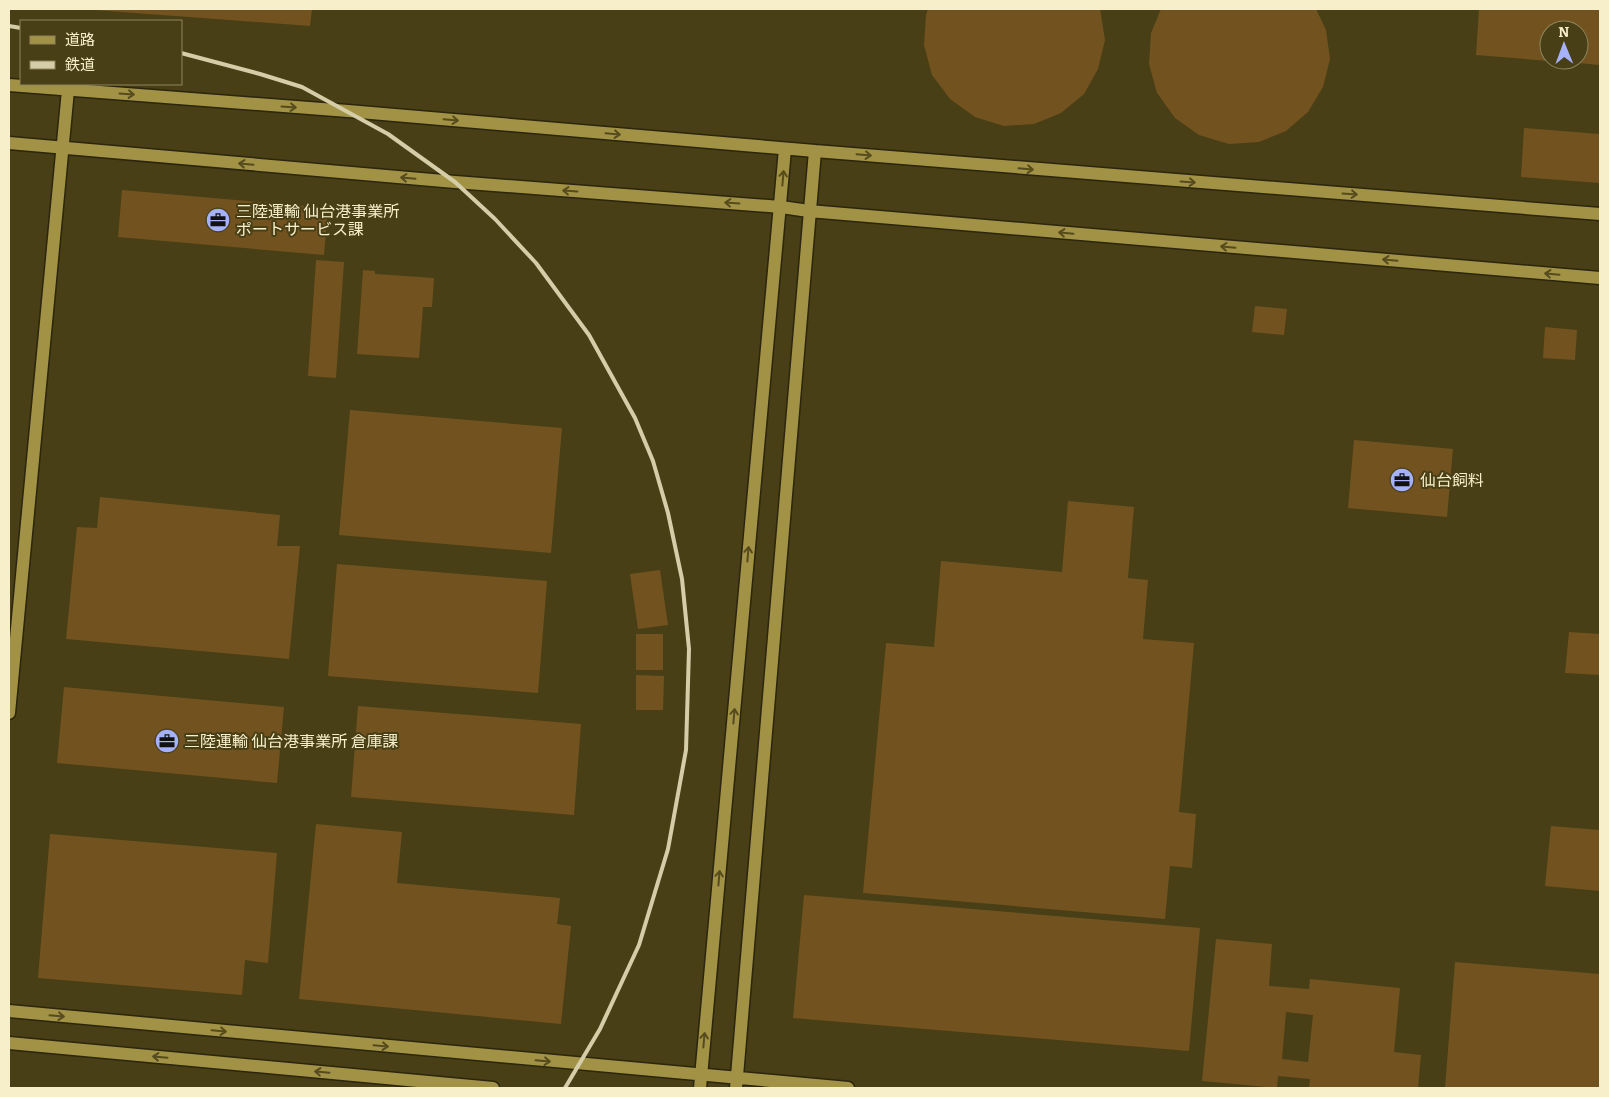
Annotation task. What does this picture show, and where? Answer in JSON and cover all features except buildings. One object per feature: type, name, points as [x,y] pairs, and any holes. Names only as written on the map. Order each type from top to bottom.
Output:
[{"type":"street","points":[[9,85],[1600,214]]},
{"type":"street","points":[[9,713],[68,90]]},
{"type":"street","points":[[9,143],[455,182],[781,207],[809,211],[1600,278]]},
{"type":"street","points":[[700,1088],[786,149]]},
{"type":"street","points":[[736,1083],[815,151]]},
{"type":"street","points":[[9,1011],[701,1074],[736,1083],[848,1088]]},
{"type":"street","points":[[9,1042],[493,1088]]},
{"type":"railway","points":[[9,26],[20,28]]},
{"type":"railway","points":[[182,53],[302,87],[388,134],[455,182],[495,219],[536,263],[589,335],[635,418],[653,461],[668,513],[682,579],[689,649],[686,750],[668,849],[639,945],[600,1029],[565,1088]]},
{"type":"place","name":"三陸運輸 仙台港事業所 ポートサービス課","points":[[218,220]]},
{"type":"place","name":"仙台飼料","points":[[1402,480]]},
{"type":"place","name":"三陸運輸 仙台港事業所 倉庫課","points":[[167,741]]}]
